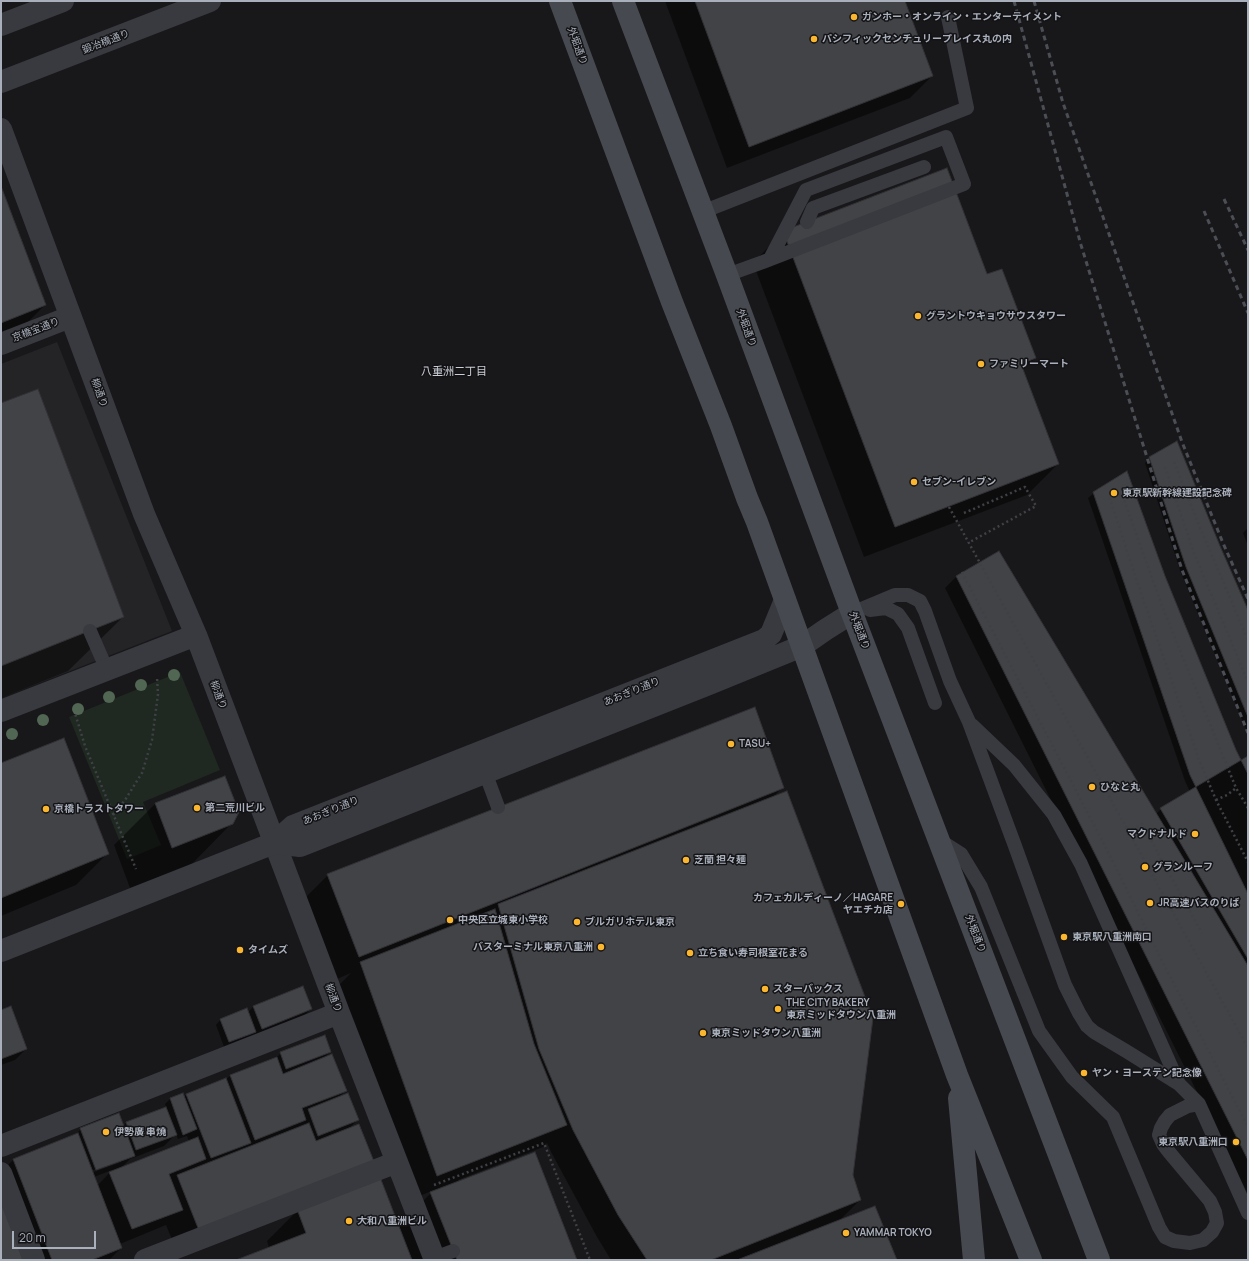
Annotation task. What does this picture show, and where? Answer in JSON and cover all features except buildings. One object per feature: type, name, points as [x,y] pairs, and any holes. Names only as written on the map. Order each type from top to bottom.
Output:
[{"type":"main road","name":"外堀通り","points":[[560,1],[672,302],[721,426],[957,1075],[1031,1260]]},
{"type":"main road","name":"外堀通り","points":[[622,1],[727,275],[852,613],[1099,1260]]},
{"type":"main road","points":[[957,1075],[974,1260]]},
{"type":"street","points":[[1,25],[63,1]]},
{"type":"street","name":"鍛冶橋通り","points":[[1,82],[210,1]]},
{"type":"street","name":"柳通り","points":[[1,129],[144,514],[196,635],[274,843],[397,1162],[441,1256]]},
{"type":"street","name":"京橋宝通り","points":[[1,344],[70,317]]},
{"type":"street","name":"あおぎり通り","points":[[274,843],[293,826],[764,640],[771,634],[785,600]]},
{"type":"street","name":"あおぎり通り","points":[[274,843],[300,846],[802,646],[852,613]]},
{"type":"street","points":[[1,711],[196,635]]},
{"type":"street","points":[[1,951],[274,843]]},
{"type":"street","points":[[1,1146],[339,1013]]},
{"type":"street","points":[[155,1258],[397,1162]]},
{"type":"street","points":[[1,1173],[34,1260]]},
{"type":"lane","points":[[702,212],[966,108],[948,17]]},
{"type":"lane","points":[[727,275],[770,259],[791,251],[964,184],[946,137],[806,190],[770,259]]},
{"type":"lane","points":[[807,222],[813,208],[924,167]]},
{"type":"lane","points":[[852,613],[895,595],[908,595],[920,602],[950,681],[969,722],[1065,985],[1079,1013],[1087,1026],[1094,1032],[1179,1084],[1199,1104],[1248,1213]]},
{"type":"lane","points":[[852,613],[886,608],[898,614],[908,628],[936,703]]},
{"type":"lane","points":[[90,631],[107,670]]},
{"type":"lane","points":[[969,722],[1014,765],[1054,815],[1081,864],[1179,1084]]},
{"type":"lane","points":[[485,772],[498,807]]},
{"type":"lane","points":[[939,840],[961,854],[981,887],[1040,1031],[1072,1077],[1114,1116],[1159,1227],[1165,1237],[1174,1241],[1190,1243],[1203,1240],[1212,1232],[1217,1223],[1215,1212],[1210,1202],[1163,1144],[1160,1135],[1163,1124],[1170,1115],[1183,1108],[1199,1104]]},
{"type":"path","points":[[1174,462],[1248,640]]},
{"type":"path","points":[[1165,467],[1194,553],[1248,682]]},
{"type":"path","points":[[964,513],[1025,487],[1036,506],[968,542]]},
{"type":"path","points":[[1248,808],[1236,788],[1162,606],[1122,494],[1110,499],[1200,762],[1216,800],[1248,862]]},
{"type":"path","points":[[949,507],[1248,1048]]},
{"type":"path","points":[[962,572],[1248,1127]]},
{"type":"path","points":[[113,815],[142,774],[152,740],[158,694],[156,651]]},
{"type":"path","points":[[68,685],[85,746],[145,894]]},
{"type":"path","points":[[1216,800],[1227,795],[1236,788]]},
{"type":"path","points":[[1128,832],[1142,824],[1202,932]]},
{"type":"path","points":[[428,1187],[544,1143],[590,1260]]},
{"type":"shaded area","points":[[57,342],[172,631],[1,698],[1,364]]},
{"type":"shaded area","points":[[180,672],[220,770],[143,802],[161,845],[127,859],[69,717]]},
{"type":"railway","points":[[1014,1],[1081,245],[1182,570],[1248,733]]},
{"type":"railway","points":[[1034,1],[1063,103],[1182,442],[1223,543],[1248,599]]},
{"type":"railway","points":[[1224,199],[1248,250]]},
{"type":"railway","points":[[1204,211],[1248,313]]},
{"type":"place","name":"ガンホー・オンライン・エンターテイメント","points":[[854,17]]},
{"type":"place","name":"パシフィックセンチュリープレイス丸の内","points":[[814,39]]},
{"type":"place","name":"グラントウキョウサウスタワー","points":[[918,316]]},
{"type":"place","name":"ファミリーマート","points":[[981,364]]},
{"type":"place","name":"セブン-イレブン","points":[[914,482]]},
{"type":"place","name":"東京駅新幹線建設記念碑","points":[[1114,493]]},
{"type":"place","name":"TASU+","points":[[731,744]]},
{"type":"place","name":"ひなと丸","points":[[1092,787]]},
{"type":"place","name":"第二荒川ビル","points":[[197,808]]},
{"type":"place","name":"京橋トラストタワー","points":[[46,809]]},
{"type":"place","name":"マクドナルド","points":[[1195,834]]},
{"type":"place","name":"芝蘭 担々麺","points":[[686,860]]},
{"type":"place","name":"グランルーフ","points":[[1145,867]]},
{"type":"place","name":"JR高速バスのりば","points":[[1150,903]]},
{"type":"place","name":"カフェカルディーノ／HAGARE ヤエチカ店","points":[[901,904]]},
{"type":"place","name":"中央区立城東小学校","points":[[450,920]]},
{"type":"place","name":"ブルガリホテル東京","points":[[577,922]]},
{"type":"place","name":"東京駅八重洲南口","points":[[1064,937]]},
{"type":"place","name":"バスターミナル東京八重洲","points":[[601,947]]},
{"type":"place","name":"タイムズ","points":[[240,950]]},
{"type":"place","name":"立ち食い寿司根室花まる","points":[[690,953]]},
{"type":"place","name":"スターバックス","points":[[765,989]]},
{"type":"place","name":"THE CITY BAKERY 東京ミッドタウン八重洲","points":[[778,1009]]},
{"type":"place","name":"東京ミッドタウン八重洲","points":[[703,1033]]},
{"type":"place","name":"ヤン・ヨーステン記念像","points":[[1084,1073]]},
{"type":"place","name":"伊勢廣 串燒","points":[[106,1132]]},
{"type":"place","name":"東京駅八重洲口","points":[[1236,1142]]},
{"type":"place","name":"大和八重洲ビル","points":[[349,1221]]},
{"type":"place","name":"YAMMAR TOKYO","points":[[846,1233]]},
{"type":"district","name":"八重洲二丁目","points":[[454,372]]}]
